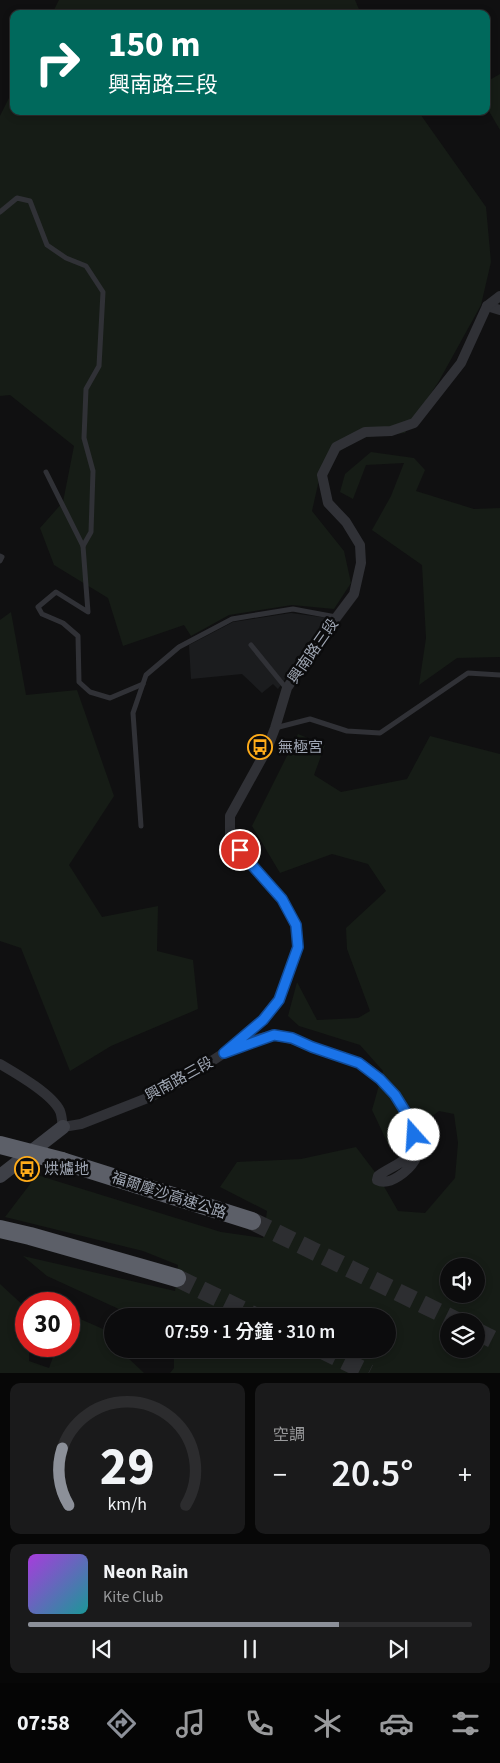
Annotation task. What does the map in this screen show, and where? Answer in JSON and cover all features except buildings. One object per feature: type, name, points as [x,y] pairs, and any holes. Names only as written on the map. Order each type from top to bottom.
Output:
[{"type":"highway","name":"福爾摩沙高速公路","points":[[0,1145],[62,1161],[252,1222]]},
{"type":"highway","points":[[0,1229],[177,1278]]},
{"type":"street","points":[[487,306],[500,296]]},
{"type":"street","points":[[487,306],[500,310]]},
{"type":"street","name":"興南路三段","points":[[62,1127],[81,1124],[150,1097],[183,1080],[224,1053],[263,1020],[279,1000],[298,947],[296,925],[282,899],[251,864],[230,836],[230,816],[267,749],[287,688],[354,594],[361,563],[360,545],[346,522],[328,503],[322,475],[336,447],[365,432],[391,431],[414,423],[461,363],[481,323],[487,306]]},
{"type":"street","points":[[224,1053],[274,1035],[292,1038],[359,1063],[380,1079],[395,1095],[408,1116],[414,1135],[413,1148],[407,1157],[378,1176],[377,1180],[380,1182],[388,1181],[410,1168],[415,1160]]},
{"type":"street","points":[[0,1064],[54,1102],[61,1112],[62,1127],[0,1176]]},
{"type":"lane","points":[[0,212],[18,198],[30,201],[47,245],[66,258],[86,266],[103,292],[99,366],[86,389],[84,438],[94,471],[91,532],[83,546]]},
{"type":"lane","points":[[46,472],[83,546],[88,612],[56,592],[38,606],[42,614],[64,623],[78,636],[79,682],[90,692],[110,698],[143,684]]},
{"type":"lane","points":[[0,556],[2,557],[0,561]]},
{"type":"lane","points":[[142,826],[133,713],[146,675],[179,647],[232,619],[292,609],[337,617]]},
{"type":"lane","points":[[251,645],[287,688]]},
{"type":"lane","points":[[275,728],[310,719],[347,730],[380,733],[468,674],[500,674]]},
{"type":"shaded area","points":[[59,0],[355,0],[359,10],[54,10]]},
{"type":"shaded area","points":[[500,74],[500,130],[490,113],[490,80]]},
{"type":"shaded area","points":[[10,96],[10,115],[421,115],[486,207],[491,262],[481,305],[439,381],[405,433],[360,438],[323,462],[312,511],[344,551],[351,583],[334,609],[292,605],[229,615],[191,636],[184,625],[123,646],[108,598],[54,565],[40,528],[63,502],[74,446],[10,395],[0,396],[0,116]]},
{"type":"shaded area","points":[[371,452],[414,458],[425,470],[416,491],[474,509],[500,508],[500,657],[457,658],[419,685],[426,638],[422,565],[372,530],[391,496],[404,463],[366,465],[353,499],[340,492],[345,474]]},
{"type":"shaded area","points":[[11,612],[26,695],[77,690],[114,796],[69,865],[102,917],[158,906],[157,951],[193,960],[198,1009],[111,1046],[70,1071],[21,948],[0,941],[0,620]]},
{"type":"shaded area","points":[[291,613],[328,618],[278,689],[273,684],[262,693],[242,674],[191,679],[189,645],[233,622]]},
{"type":"shaded area","points":[[298,734],[325,745],[314,775],[341,792],[407,779],[430,736],[500,754],[500,1373],[170,1373],[174,1368],[174,1358],[396,1358],[396,1308],[117,1308],[47,1276],[23,1256],[175,1291],[178,1265],[143,1251],[5,1217],[37,1175],[221,1232],[263,1238],[267,1211],[220,1187],[237,1162],[301,1159],[356,1147],[378,1176],[398,1211],[425,1213],[455,1178],[458,1143],[454,1114],[439,1111],[389,1146],[372,1110],[383,1071],[360,1045],[299,1026],[288,1016],[297,982],[317,1020],[358,1018],[370,1011],[347,949],[346,928],[386,891],[368,864],[332,854],[280,873],[252,826]]},
{"type":"shaded area","points":[[0,1284],[15,1298],[15,1357],[29,1357],[29,1361],[49,1368],[53,1357],[80,1357],[80,1319],[104,1329],[104,1358],[128,1358],[144,1373],[0,1373]]},
{"type":"tunnel","points":[[252,1221],[441,1313]]},
{"type":"tunnel","points":[[177,1278],[239,1308]]},
{"type":"tunnel","points":[[485,1336],[500,1343]]},
{"type":"tunnel","points":[[338,1358],[369,1373]]},
{"type":"place","name":"無極宮","points":[[260,747]]},
{"type":"place","name":"烘爐地","points":[[27,1169]]},
{"type":"route","points":[[240,850],[282,899],[296,925],[298,947],[279,1000],[263,1020],[224,1053],[274,1035],[292,1038],[359,1063],[380,1079],[395,1095],[408,1116],[414,1135]]}]
